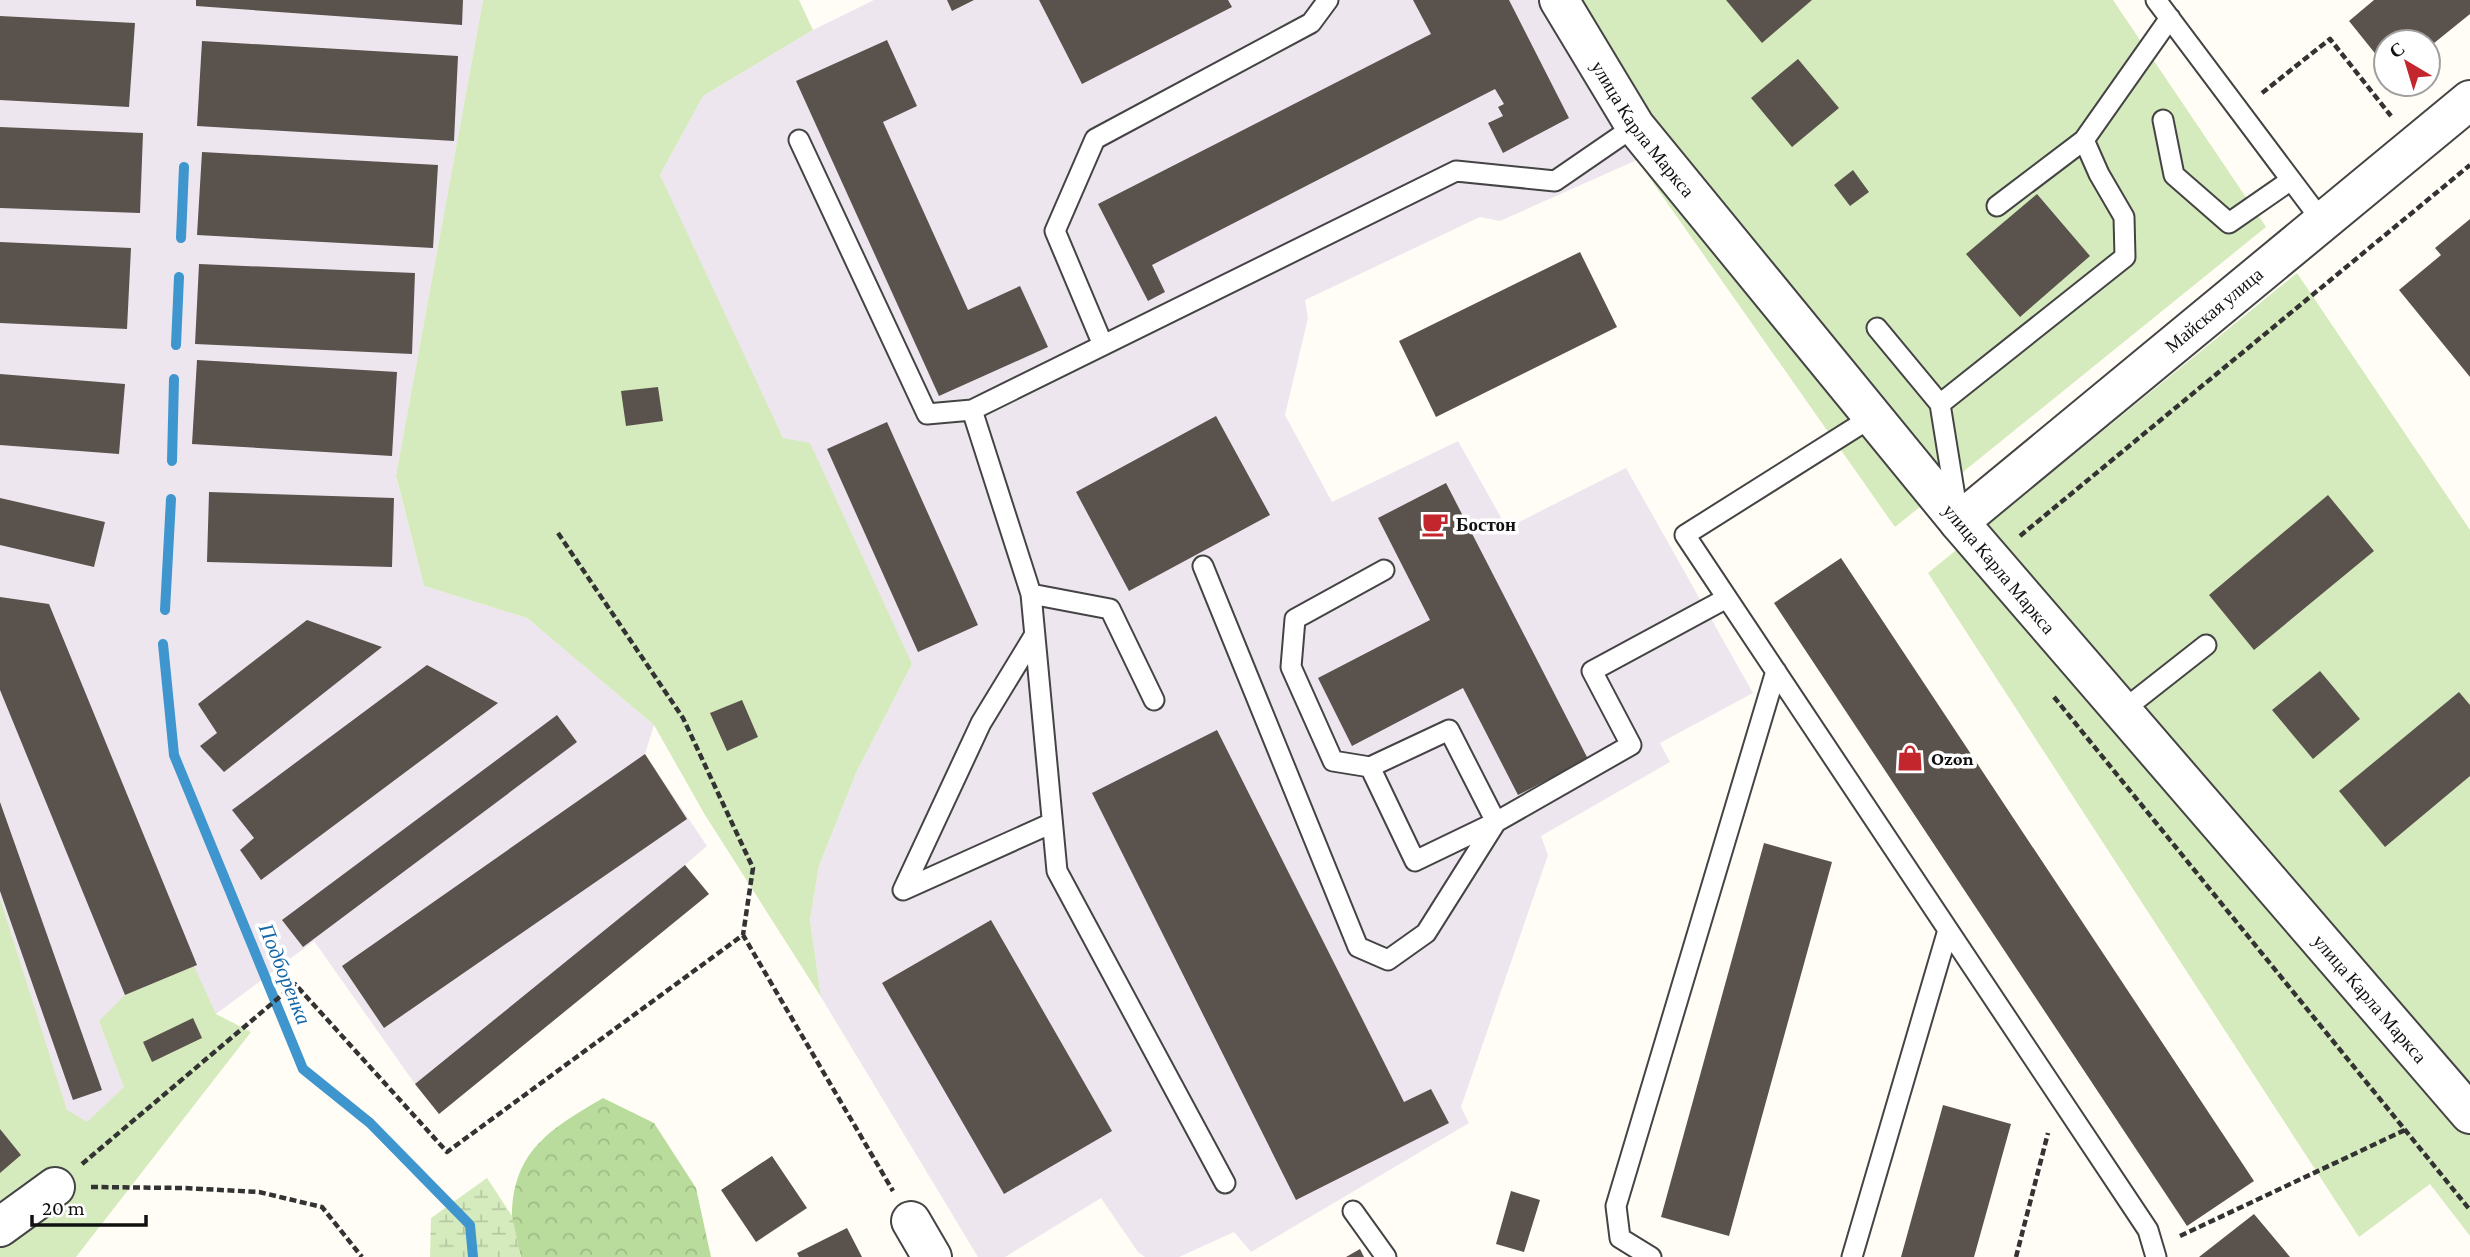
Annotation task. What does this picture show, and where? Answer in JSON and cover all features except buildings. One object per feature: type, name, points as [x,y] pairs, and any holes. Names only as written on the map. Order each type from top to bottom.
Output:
[{"type":"street","name":"улица Карла Маркса","points":[[1559,0],[1635,126],[1872,417],[1991,560],[2470,1114]]},
{"type":"street","name":"Майская улица","points":[[1959,522],[2470,100]]},
{"type":"street","points":[[0,1227],[55,1187]]},
{"type":"street","points":[[911,1222],[932,1257]]},
{"type":"lane","points":[[1103,345],[1055,231],[1095,139],[1311,23],[1328,0]]},
{"type":"lane","points":[[2156,0],[2322,221]]},
{"type":"lane","points":[[1997,206],[2084,140],[2170,18]]},
{"type":"lane","points":[[2163,120],[2175,175],[2229,223],[2291,180]]},
{"type":"lane","points":[[799,140],[927,414],[972,410],[1455,171],[1555,181],[1635,126]]},
{"type":"lane","points":[[1940,404],[2125,257],[2124,217],[2099,174],[2084,140]]},
{"type":"lane","points":[[1877,328],[1940,404],[1959,522]]},
{"type":"lane","points":[[972,410],[1031,594],[1057,871],[1225,1182]]},
{"type":"lane","points":[[1872,417],[1685,535],[2148,1230],[2155,1253]]},
{"type":"lane","points":[[1203,566],[1358,947],[1388,960],[1426,933],[1496,822]]},
{"type":"lane","points":[[1384,570],[1295,619],[1291,667],[1333,761],[1370,767],[1449,730],[1496,822]]},
{"type":"lane","points":[[1031,594],[1110,609],[1154,700]]},
{"type":"lane","points":[[1370,767],[1415,861],[1496,822],[1631,745],[1592,671],[1727,598]]},
{"type":"lane","points":[[1034,636],[981,723],[903,890],[1052,823]]},
{"type":"lane","points":[[2122,712],[2206,645]]},
{"type":"lane","points":[[1651,1257],[1620,1237],[1616,1206],[1776,671]]},
{"type":"lane","points":[[1852,1257],[1948,930]]},
{"type":"lane","points":[[1353,1211],[1386,1257]]},
{"type":"path","points":[[2239,111],[2330,40],[2414,145]]},
{"type":"path","points":[[1991,560],[2470,165]]},
{"type":"path","points":[[558,533],[683,718],[753,868],[743,935],[911,1222]]},
{"type":"path","points":[[2048,689],[2470,1210]]},
{"type":"path","points":[[55,1187],[295,984],[447,1152],[743,935]]},
{"type":"path","points":[[2016,1257],[2057,1095]]},
{"type":"path","points":[[2155,1253],[2405,1129]]},
{"type":"path","points":[[55,1187],[184,1188],[259,1192],[322,1207],[362,1257]]},
{"type":"shaded area","points":[[0,0],[483,0],[396,477],[424,586],[527,618],[654,725],[645,754],[707,846],[685,865],[709,894],[439,1114],[314,941],[216,1014],[99,1021],[125,1087],[88,1123],[67,1111],[0,898]]},
{"type":"shaded area","points":[[874,0],[1542,0],[1637,160],[1500,221],[1480,217],[1305,300],[1308,318],[1285,415],[1332,502],[1458,441],[1507,528],[1626,468],[1753,693],[1660,743],[1670,762],[1541,836],[1548,855],[1461,1107],[1469,1123],[1251,1252],[1234,1232],[1179,1257],[1145,1257],[1138,1252],[1101,1198],[1005,1257],[978,1257],[821,997],[810,920],[819,866],[856,773],[912,664],[783,438],[711,291],[660,175],[703,96],[813,30]]},
{"type":"green space","points":[[483,0],[799,0],[813,30],[703,96],[660,175],[783,438],[810,443],[912,664],[856,773],[819,866],[810,920],[821,997],[705,815],[654,725],[527,618],[424,586],[396,476]]},
{"type":"green space","points":[[1542,0],[2113,0],[2266,227],[1895,527],[1637,160]]},
{"type":"green space","points":[[2297,273],[2470,530],[2470,1236],[2430,1184],[2359,1237],[1928,573]]},
{"type":"green space","points":[[0,898],[67,1110],[87,1122],[124,1087],[99,1021],[125,995],[194,966],[216,1014],[251,1032],[76,1257],[0,1257]]},
{"type":"green space","points":[[603,1098],[654,1123],[696,1188],[711,1257],[521,1257],[512,1215],[514,1192],[528,1157],[553,1130]]},
{"type":"green space","points":[[487,1178],[512,1216],[521,1257],[430,1257],[431,1218]]},
{"type":"waterway","name":"Подборенка","points":[[181,238],[184,167]]},
{"type":"waterway","name":"Подборенка","points":[[176,345],[179,277]]},
{"type":"waterway","name":"Подборенка","points":[[172,461],[174,379]]},
{"type":"waterway","name":"Подборенка","points":[[165,610],[171,499]]},
{"type":"waterway","name":"Подборенка","points":[[163,644],[174,755],[303,1069],[370,1123],[470,1225],[473,1257]]},
{"type":"place","name":"Бостон","points":[[1435,524]]},
{"type":"place","name":"Ozon","points":[[1910,758]]}]
